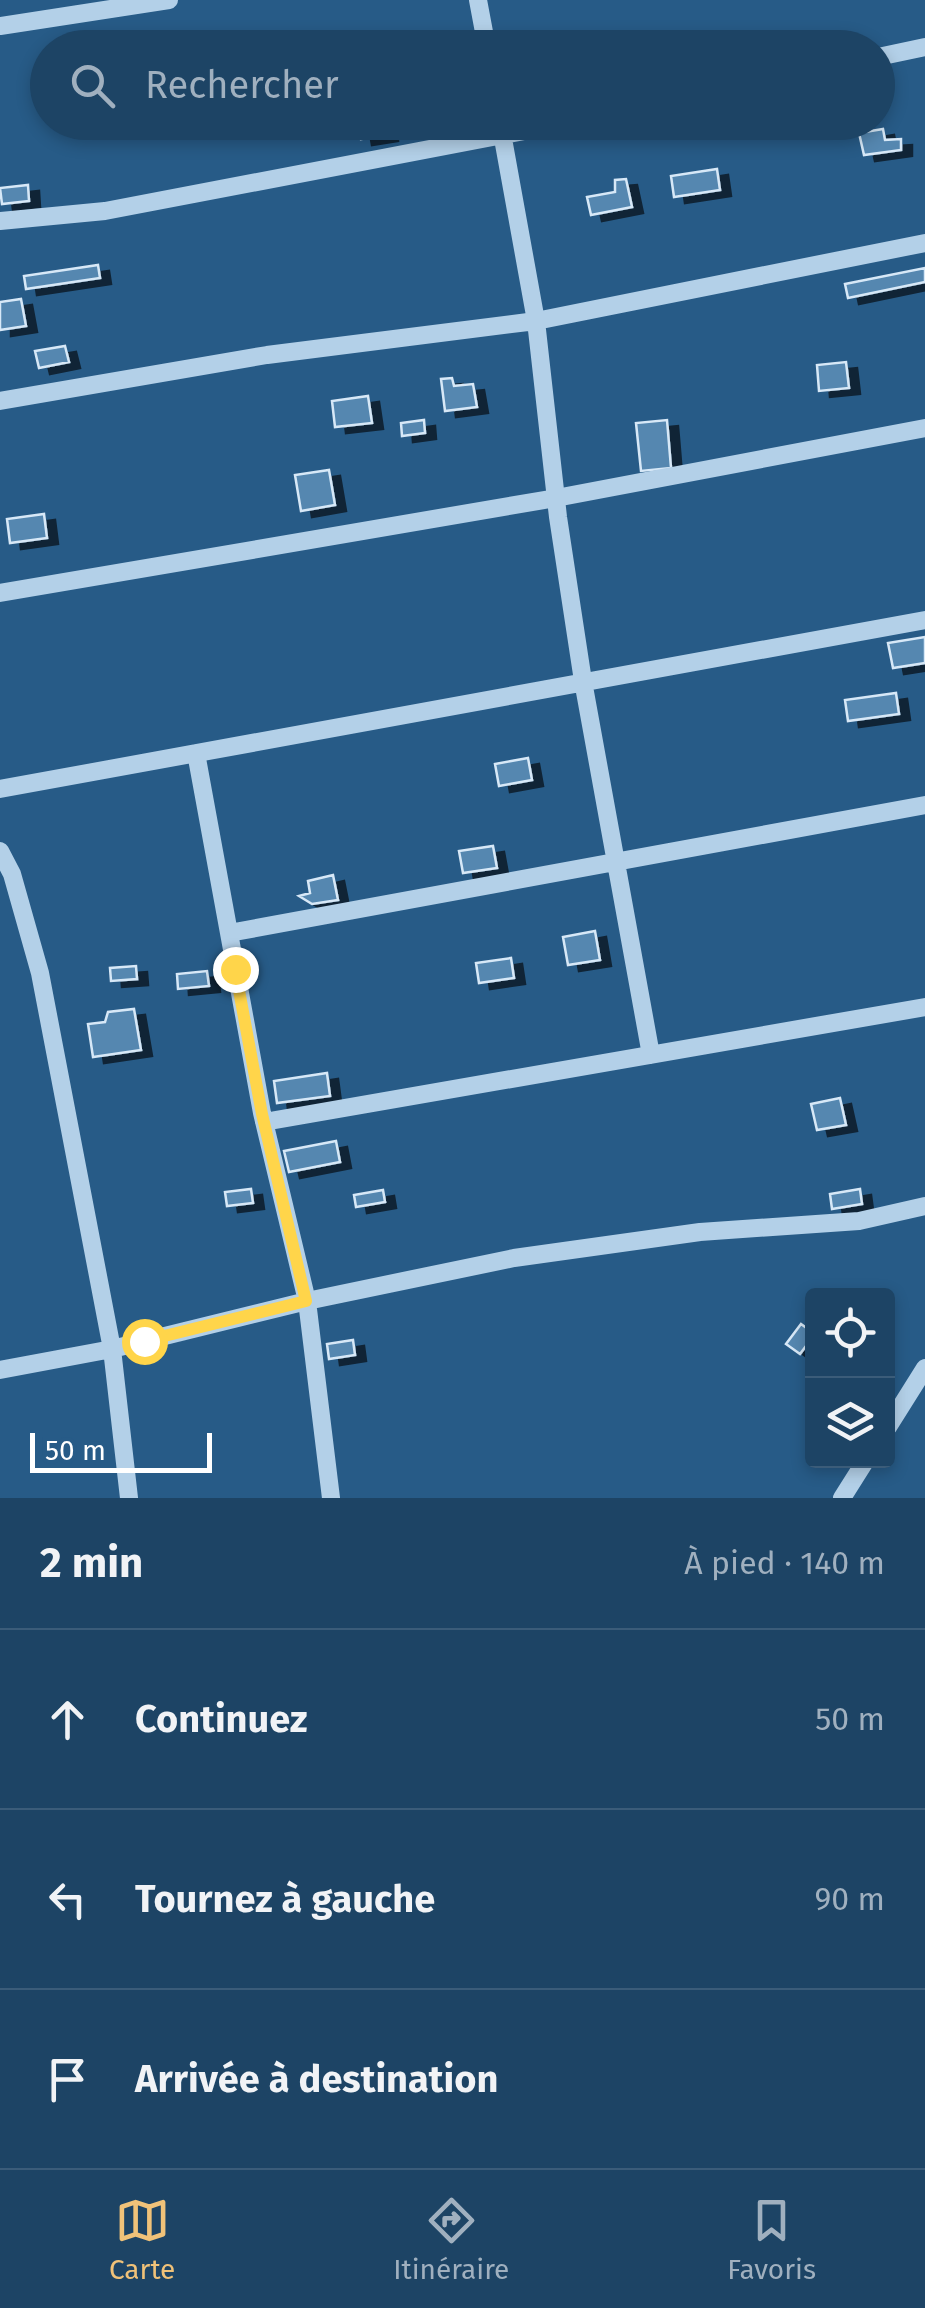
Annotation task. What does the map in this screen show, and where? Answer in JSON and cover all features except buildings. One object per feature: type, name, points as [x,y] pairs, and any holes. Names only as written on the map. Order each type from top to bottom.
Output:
[{"type":"street","points":[[0,26],[169,0]]},
{"type":"street","points":[[478,0],[484,30]]},
{"type":"street","points":[[895,54],[925,47]]},
{"type":"street","points":[[0,221],[105,211],[453,140]]},
{"type":"street","points":[[504,140],[536,321],[556,498],[583,681],[651,1054]]},
{"type":"street","points":[[0,401],[268,355],[536,321],[925,243]]},
{"type":"street","points":[[0,593],[556,498],[925,428]]},
{"type":"street","points":[[0,790],[925,620]]},
{"type":"street","points":[[196,753],[264,1122],[306,1301],[331,1498]]},
{"type":"street","points":[[229,932],[925,805]]},
{"type":"street","points":[[0,851],[12,874],[40,973],[112,1349],[129,1498]]},
{"type":"street","points":[[264,1122],[925,1008]]},
{"type":"street","points":[[0,1370],[112,1349],[306,1301],[514,1258],[700,1232],[859,1220],[925,1206]]},
{"type":"street","points":[[895,1416],[925,1368]]},
{"type":"street","points":[[842,1498],[861,1468]]},
{"type":"route","points":[[144,1341],[306,1301],[262,1114],[235,969]]}]
